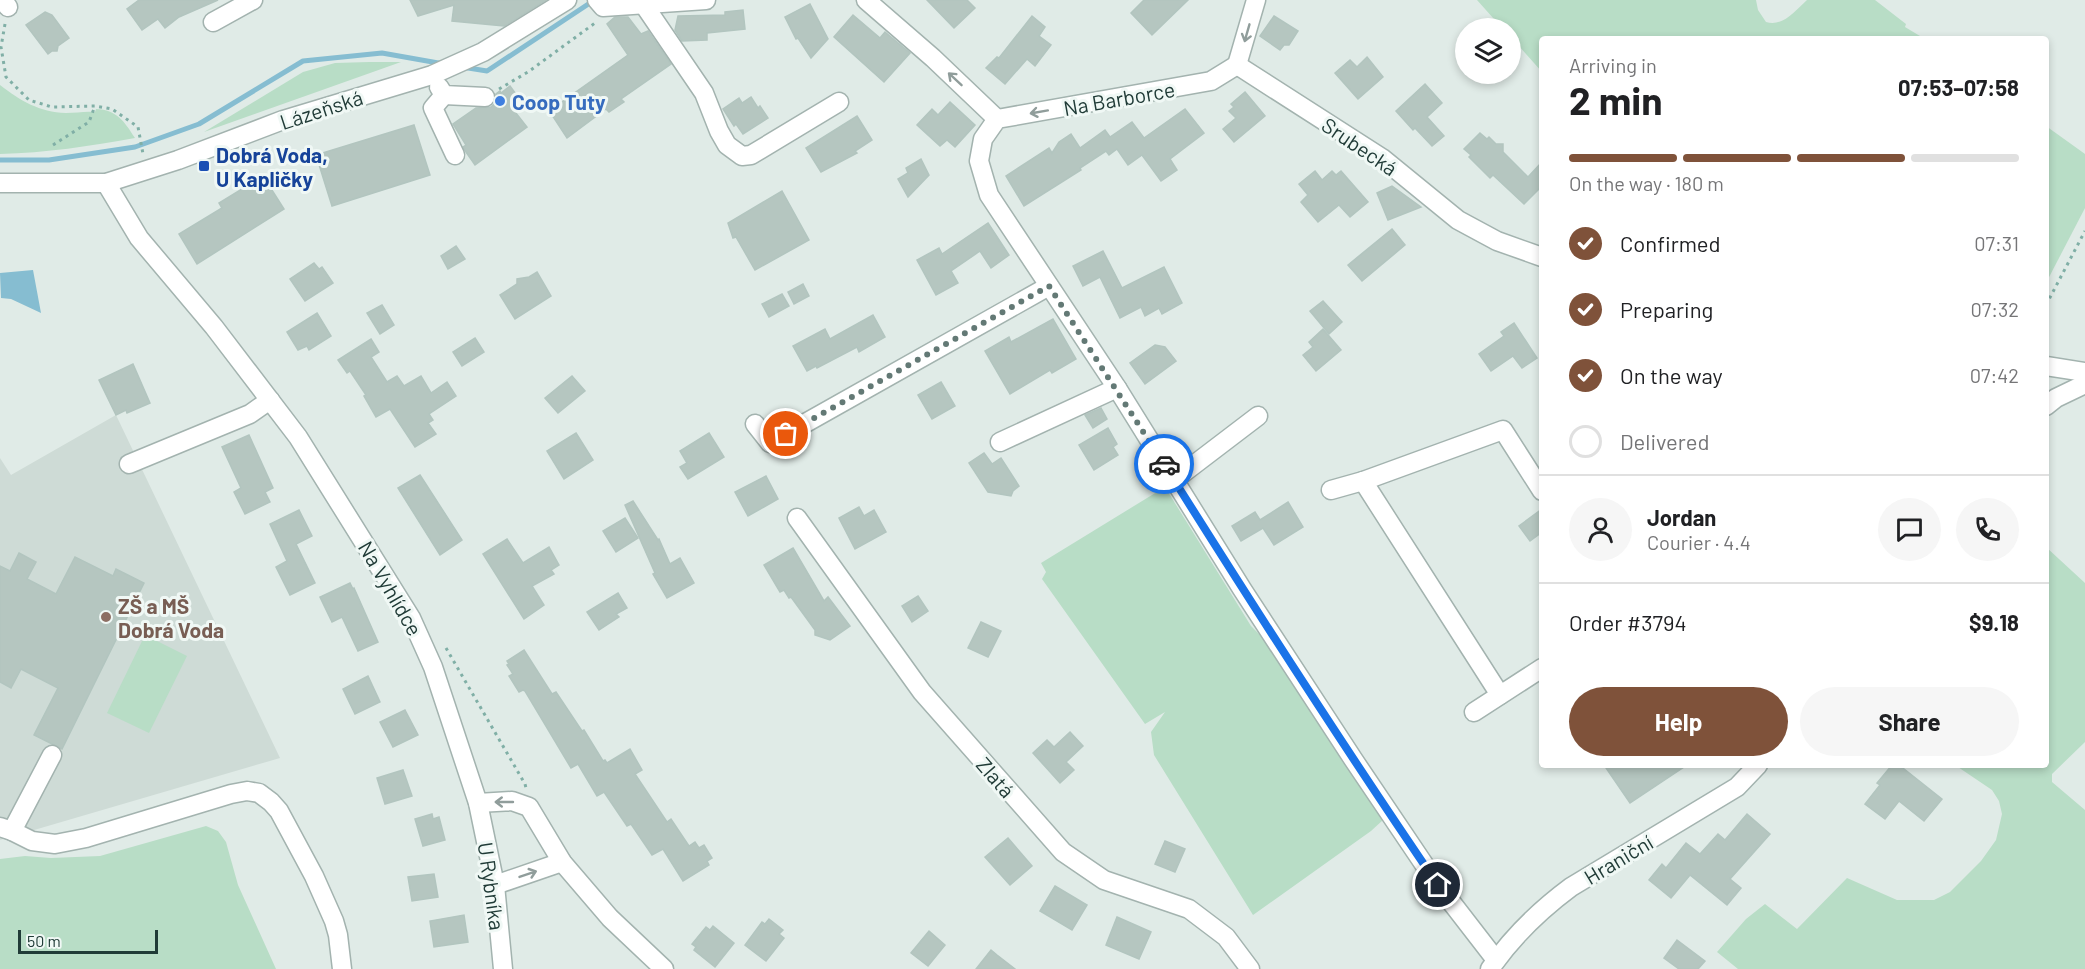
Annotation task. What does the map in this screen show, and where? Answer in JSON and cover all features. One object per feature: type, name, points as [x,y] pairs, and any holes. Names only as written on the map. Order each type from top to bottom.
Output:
[{"type":"street","points":[[213,22],[253,0]]},
{"type":"street","name":"Lázeňská","points":[[0,183],[106,183],[178,160],[283,120],[432,75],[483,52],[567,0]]},
{"type":"street","points":[[600,10],[706,0]]},
{"type":"street","points":[[866,0],[933,58],[997,119],[983,139],[980,161],[989,195],[1117,388],[1242,589],[1353,759],[1493,965]]},
{"type":"street","points":[[1237,65],[1256,0]]},
{"type":"street","points":[[644,5],[704,93],[719,131],[728,145],[742,156],[751,155],[839,102]]},
{"type":"street","name":"Na Barborce","points":[[997,119],[1211,81],[1237,65]]},
{"type":"street","name":"Srubecká","points":[[1237,65],[1382,158],[1458,220],[1497,241],[1539,256]]},
{"type":"street","points":[[432,75],[444,95]]},
{"type":"street","points":[[444,95],[485,97]]},
{"type":"street","points":[[444,95],[433,108],[455,155]]},
{"type":"street","name":"Na Vyhlídce","points":[[106,183],[139,238],[214,327],[316,463],[411,618],[433,667],[478,803]]},
{"type":"street","points":[[755,424],[770,444],[1049,286]]},
{"type":"street","points":[[2049,366],[2085,372]]},
{"type":"street","points":[[2049,404],[2085,384]]},
{"type":"street","points":[[1000,442],[1117,388]]},
{"type":"street","points":[[129,464],[250,414],[270,400]]},
{"type":"street","points":[[1174,480],[1258,416]]},
{"type":"street","points":[[1331,490],[1363,481],[1503,429],[1539,486]]},
{"type":"street","points":[[1363,481],[1500,696]]},
{"type":"street","name":"Zlatá","points":[[797,518],[922,692],[1063,852],[1104,880],[1189,909],[1226,937],[1250,969]]},
{"type":"street","points":[[1474,712],[1539,670]]},
{"type":"street","points":[[52,755],[6,829],[32,841],[56,844],[86,838],[231,794],[247,791],[259,793],[279,811],[314,876],[339,935],[342,969]]},
{"type":"street","name":"Hraniční","points":[[1493,965],[1546,905],[1570,887],[1737,787],[1755,768]]},
{"type":"street","points":[[478,803],[512,801],[529,807],[562,862],[610,918],[664,969]]},
{"type":"street","name":"U Rybníka","points":[[478,803],[495,885],[502,969]]},
{"type":"street","points":[[495,885],[562,862]]},
{"type":"path","points":[[5,3],[2,47],[6,77],[29,100],[52,107],[94,105],[112,109],[138,127],[143,157]]},
{"type":"path","points":[[485,97],[528,72],[596,23],[600,10]]},
{"type":"path","points":[[53,145],[89,122],[94,105]]},
{"type":"path","points":[[2049,299],[2085,231]]},
{"type":"path","points":[[444,644],[525,784],[529,807]]},
{"type":"shaded area","name":"ZŠ a MŠ Dobrá Voda","points":[[116,415],[280,758],[0,840],[0,458],[11,475]]},
{"type":"green space","points":[[1477,0],[1756,0],[1758,10],[1766,22],[1772,23],[1788,17],[1807,0],[1875,0],[1906,24],[1905,27],[1920,36],[1539,36],[1539,69],[1521,48],[1521,18],[1493,18]]},
{"type":"green space","points":[[401,62],[204,132],[303,72],[335,63]]},
{"type":"green space","points":[[0,85],[23,101],[39,108],[70,113],[95,112],[96,109],[115,114],[135,138],[68,149],[0,154]]},
{"type":"green space","points":[[2049,128],[2085,154],[2085,208],[2049,277]]},
{"type":"green space","points":[[1165,487],[1251,626],[1269,644],[1383,820],[1371,831],[1253,915],[1154,755],[1151,732],[1165,712],[1145,724],[1042,579],[1046,572],[1041,563]]},
{"type":"green space","points":[[2049,550],[2085,583],[2085,742],[2052,774],[2052,782],[2085,810],[2085,969],[1738,969],[1717,952],[1746,919],[1765,904],[1797,929],[1847,878],[1897,900],[1934,900],[1950,892],[1981,861],[1996,840],[2002,814],[1999,801],[1992,790],[1959,768],[2049,768]]},
{"type":"green space","points":[[145,635],[187,656],[149,733],[107,713]]},
{"type":"green space","points":[[206,826],[218,831],[226,842],[238,885],[276,969],[0,969],[0,859],[25,856],[51,858],[100,856]]},
{"type":"water","points":[[33,270],[41,313],[11,299],[1,298],[0,273]]},
{"type":"building","points":[[139,0],[218,0],[179,17],[165,28],[158,19],[142,30],[127,9]]},
{"type":"building","points":[[410,0],[546,0],[504,26],[452,21],[454,5],[418,16]]},
{"type":"building","points":[[927,0],[967,0],[975,8],[954,28]]},
{"type":"building","points":[[1144,0],[1188,0],[1152,35],[1131,13]]},
{"type":"building","points":[[810,4],[828,39],[811,58],[798,38],[796,39],[785,17]]},
{"type":"building","points":[[743,10],[745,29],[707,33],[707,40],[682,41],[675,30],[678,16],[725,15],[725,12]]},
{"type":"building","points":[[45,12],[52,15],[69,38],[58,46],[57,51],[48,54],[26,25]]},
{"type":"building","points":[[853,15],[880,38],[885,32],[910,53],[884,82],[834,37]]},
{"type":"building","points":[[1032,16],[1045,27],[1039,36],[1051,45],[1035,66],[1027,59],[1005,84],[986,68],[997,57],[999,58]]},
{"type":"building","points":[[1274,16],[1298,31],[1289,45],[1284,45],[1280,50],[1260,36]]},
{"type":"building","points":[[615,17],[628,17],[641,34],[648,31],[671,64],[621,99],[624,102],[609,112],[606,109],[567,138],[552,115],[552,109],[628,55],[607,24]]},
{"type":"building","points":[[1367,57],[1383,77],[1358,99],[1335,73],[1350,60],[1357,67]]},
{"type":"building","points":[[1425,84],[1442,103],[1427,117],[1444,136],[1432,146],[1396,111]]},
{"type":"building","points":[[510,86],[521,101],[512,108],[527,127],[475,165],[463,147],[466,145],[453,124],[476,108],[491,107],[495,103],[496,94]]},
{"type":"building","points":[[1245,92],[1265,116],[1234,142],[1223,129],[1236,118],[1229,111],[1234,107],[1231,104]]},
{"type":"building","points":[[751,97],[768,118],[743,134],[736,124],[734,126],[723,109],[739,98],[742,103]]},
{"type":"building","points":[[950,102],[975,125],[955,147],[947,140],[940,146],[917,125],[932,109],[938,115]]},
{"type":"building","points":[[1185,109],[1204,133],[1170,159],[1177,170],[1161,181],[1142,155],[1128,165],[1117,149],[1109,155],[1106,151],[1080,168],[1081,170],[1024,206],[1006,176],[1049,148],[1052,153],[1059,142],[1071,134],[1080,148],[1105,130],[1110,137],[1132,122],[1144,138]]},
{"type":"building","points":[[857,116],[872,140],[855,151],[857,153],[821,172],[806,148]]},
{"type":"building","points":[[414,125],[430,175],[332,206],[316,155]]},
{"type":"building","points":[[1480,133],[1487,139],[1489,137],[1496,144],[1503,144],[1503,152],[1528,177],[1539,165],[1539,189],[1524,204],[1493,175],[1490,178],[1464,149]]},
{"type":"building","points":[[921,159],[929,175],[908,197],[898,179],[908,173],[906,168]]},
{"type":"building","points":[[1315,171],[1322,180],[1332,171],[1336,175],[1341,171],[1368,202],[1350,217],[1339,205],[1318,222],[1301,202],[1308,195],[1299,184]]},
{"type":"building","points":[[263,176],[284,209],[197,264],[179,234],[222,208],[219,203]]},
{"type":"building","points":[[1392,186],[1421,207],[1388,220],[1377,193]]},
{"type":"building","points":[[782,191],[809,240],[755,270],[736,237],[733,238],[728,223]]},
{"type":"building","points":[[988,223],[1009,255],[991,268],[980,251],[951,271],[958,283],[936,295],[917,260],[939,248],[942,254]]},
{"type":"building","points":[[1392,229],[1405,245],[1362,281],[1348,265]]},
{"type":"building","points":[[456,246],[465,259],[448,269],[441,256]]},
{"type":"building","points":[[1103,251],[1122,288],[1164,267],[1182,303],[1162,314],[1159,308],[1145,316],[1141,307],[1120,318],[1100,277],[1083,286],[1073,266]]},
{"type":"building","points":[[314,263],[319,269],[322,267],[333,283],[305,301],[290,279]]},
{"type":"building","points":[[537,272],[551,296],[515,319],[500,295],[517,284],[517,279],[529,277]]},
{"type":"building","points":[[803,284],[809,296],[794,304],[788,292]]},
{"type":"building","points":[[782,294],[789,306],[769,317],[762,304]]},
{"type":"building","points":[[1323,301],[1342,322],[1329,334],[1310,311]]},
{"type":"building","points":[[382,305],[394,325],[380,334],[367,313]]},
{"type":"building","points":[[317,313],[331,336],[309,350],[307,346],[298,350],[287,332]]},
{"type":"building","points":[[873,315],[885,337],[859,352],[857,347],[807,371],[793,346],[825,329],[830,339]]},
{"type":"building","points":[[1053,319],[1076,359],[1052,373],[1050,370],[1010,394],[985,351],[1009,337],[1011,342]]},
{"type":"building","points":[[1514,323],[1537,358],[1522,368],[1513,356],[1491,371],[1479,354],[1504,336],[1501,332]]},
{"type":"building","points":[[1323,329],[1341,350],[1316,371],[1303,355],[1313,347],[1309,342]]},
{"type":"building","points":[[475,338],[484,352],[462,366],[453,352]]},
{"type":"building","points":[[371,339],[379,352],[371,357],[387,382],[397,376],[404,386],[421,376],[431,393],[447,382],[456,396],[429,414],[433,420],[428,423],[436,434],[415,447],[390,409],[376,417],[364,396],[366,395],[350,371],[347,373],[338,360]]},
{"type":"building","points":[[1155,345],[1165,347],[1176,361],[1145,384],[1130,363]]},
{"type":"building","points":[[133,364],[150,403],[116,415],[99,380]]},
{"type":"building","points":[[572,376],[585,391],[558,413],[545,398]]},
{"type":"building","points":[[941,382],[955,406],[932,419],[918,395]]},
{"type":"building","points":[[1101,408],[1107,419],[1093,428],[1085,415]]},
{"type":"building","points":[[1108,428],[1117,444],[1113,447],[1118,455],[1094,470],[1079,445]]},
{"type":"building","points":[[576,433],[593,460],[564,479],[547,451]]},
{"type":"building","points":[[709,433],[724,457],[688,479],[680,467],[687,463],[680,451]]},
{"type":"building","points":[[249,435],[273,488],[265,492],[270,502],[245,514],[234,492],[241,488],[222,447]]},
{"type":"building","points":[[984,453],[992,464],[1001,458],[1019,486],[1011,496],[988,492],[969,463]]},
{"type":"building","points":[[420,475],[462,540],[440,555],[398,488]]},
{"type":"building","points":[[766,476],[778,499],[748,516],[735,492]]},
{"type":"building","points":[[633,501],[659,539],[670,564],[680,558],[694,583],[667,598],[653,574],[655,573],[625,505]]},
{"type":"building","points":[[1288,502],[1303,527],[1274,545],[1263,528],[1241,541],[1232,526],[1255,512],[1260,520]]},
{"type":"building","points":[[859,507],[864,516],[874,510],[886,532],[855,549],[839,518]]},
{"type":"building","points":[[299,510],[312,536],[296,544],[315,583],[290,595],[276,567],[287,561],[270,524]]},
{"type":"building","points":[[1539,511],[1539,534],[1530,541],[1519,526]]},
{"type":"building","points":[[625,518],[638,538],[616,552],[603,531]]},
{"type":"building","points":[[507,539],[523,563],[549,547],[559,565],[551,570],[554,574],[532,586],[544,605],[524,619],[483,554]]},
{"type":"building","points":[[793,548],[824,601],[828,597],[850,626],[830,640],[815,635],[815,630],[791,597],[789,598],[784,590],[780,592],[764,565]]},
{"type":"building","points":[[19,553],[36,562],[27,579],[56,594],[75,557],[113,576],[116,569],[144,583],[62,749],[34,735],[58,688],[21,669],[11,688],[0,682],[0,566],[10,571]]},
{"type":"building","points":[[350,583],[378,642],[358,651],[342,617],[332,622],[320,597]]},
{"type":"building","points":[[618,593],[627,608],[616,614],[619,617],[599,630],[587,612]]},
{"type":"building","points":[[918,596],[928,611],[912,622],[902,606]]},
{"type":"building","points":[[981,622],[1001,631],[988,657],[968,648]]},
{"type":"building","points":[[524,650],[552,694],[556,692],[603,761],[607,763],[630,749],[642,770],[635,774],[667,822],[671,819],[689,846],[695,842],[699,848],[704,845],[712,858],[707,861],[709,865],[683,881],[663,849],[652,855],[631,824],[627,826],[604,792],[597,796],[578,764],[571,768],[525,691],[519,692],[509,676],[513,674],[507,661]]},
{"type":"building","points":[[368,676],[380,702],[355,714],[343,689]]},
{"type":"building","points":[[405,710],[418,735],[393,747],[380,722]]},
{"type":"building","points":[[1070,732],[1083,746],[1066,762],[1074,770],[1060,783],[1033,753],[1047,740],[1054,747]]},
{"type":"building","points":[[1606,768],[1682,768],[1630,803]]},
{"type":"building","points":[[1890,768],[1903,768],[1942,799],[1924,821],[1899,801],[1885,819],[1865,804],[1880,785],[1877,783]]},
{"type":"building","points":[[403,770],[412,796],[385,804],[377,778]]},
{"type":"building","points":[[432,814],[433,819],[439,817],[445,840],[423,846],[415,819]]},
{"type":"building","points":[[1747,814],[1770,834],[1730,879],[1741,888],[1727,905],[1690,875],[1671,898],[1649,880],[1662,864],[1666,868],[1686,843],[1700,854],[1718,834],[1725,840]]},
{"type":"building","points":[[1008,838],[1032,866],[1010,885],[985,857]]},
{"type":"building","points":[[1165,841],[1185,849],[1175,872],[1155,864]]},
{"type":"building","points":[[434,874],[438,897],[412,901],[408,877]]},
{"type":"building","points":[[1055,886],[1087,905],[1072,930],[1040,911]]},
{"type":"building","points":[[464,915],[468,942],[434,947],[430,921]]},
{"type":"building","points":[[1117,917],[1151,932],[1139,959],[1106,945]]},
{"type":"building","points":[[769,919],[783,930],[779,934],[784,938],[766,961],[745,945],[762,922],[765,924]]},
{"type":"building","points":[[713,926],[734,943],[715,967],[694,950],[696,947],[692,944],[706,927],[710,930]]},
{"type":"building","points":[[929,931],[945,945],[928,966],[911,953]]},
{"type":"building","points":[[1677,940],[1705,961],[1698,969],[1679,969],[1664,958]]},
{"type":"building","points":[[991,950],[997,955],[1015,969],[976,969]]},
{"type":"waterway","points":[[462,67],[487,71],[593,1]]},
{"type":"waterway","points":[[0,160],[49,160],[135,147],[199,124],[303,61],[382,53],[444,64]]},
{"type":"way so far","points":[[786,434],[1049,286],[1164,464]]},
{"type":"place","name":"Coop Tuty","points":[[500,101]]},
{"type":"place","name":"Dobrá Voda, U Kapličky","points":[[204,166]]},
{"type":"place","name":"ZŠ a MŠ Dobrá Voda","points":[[106,617]]},
{"type":"route","points":[[1164,464],[1340,740],[1438,885]]}]
